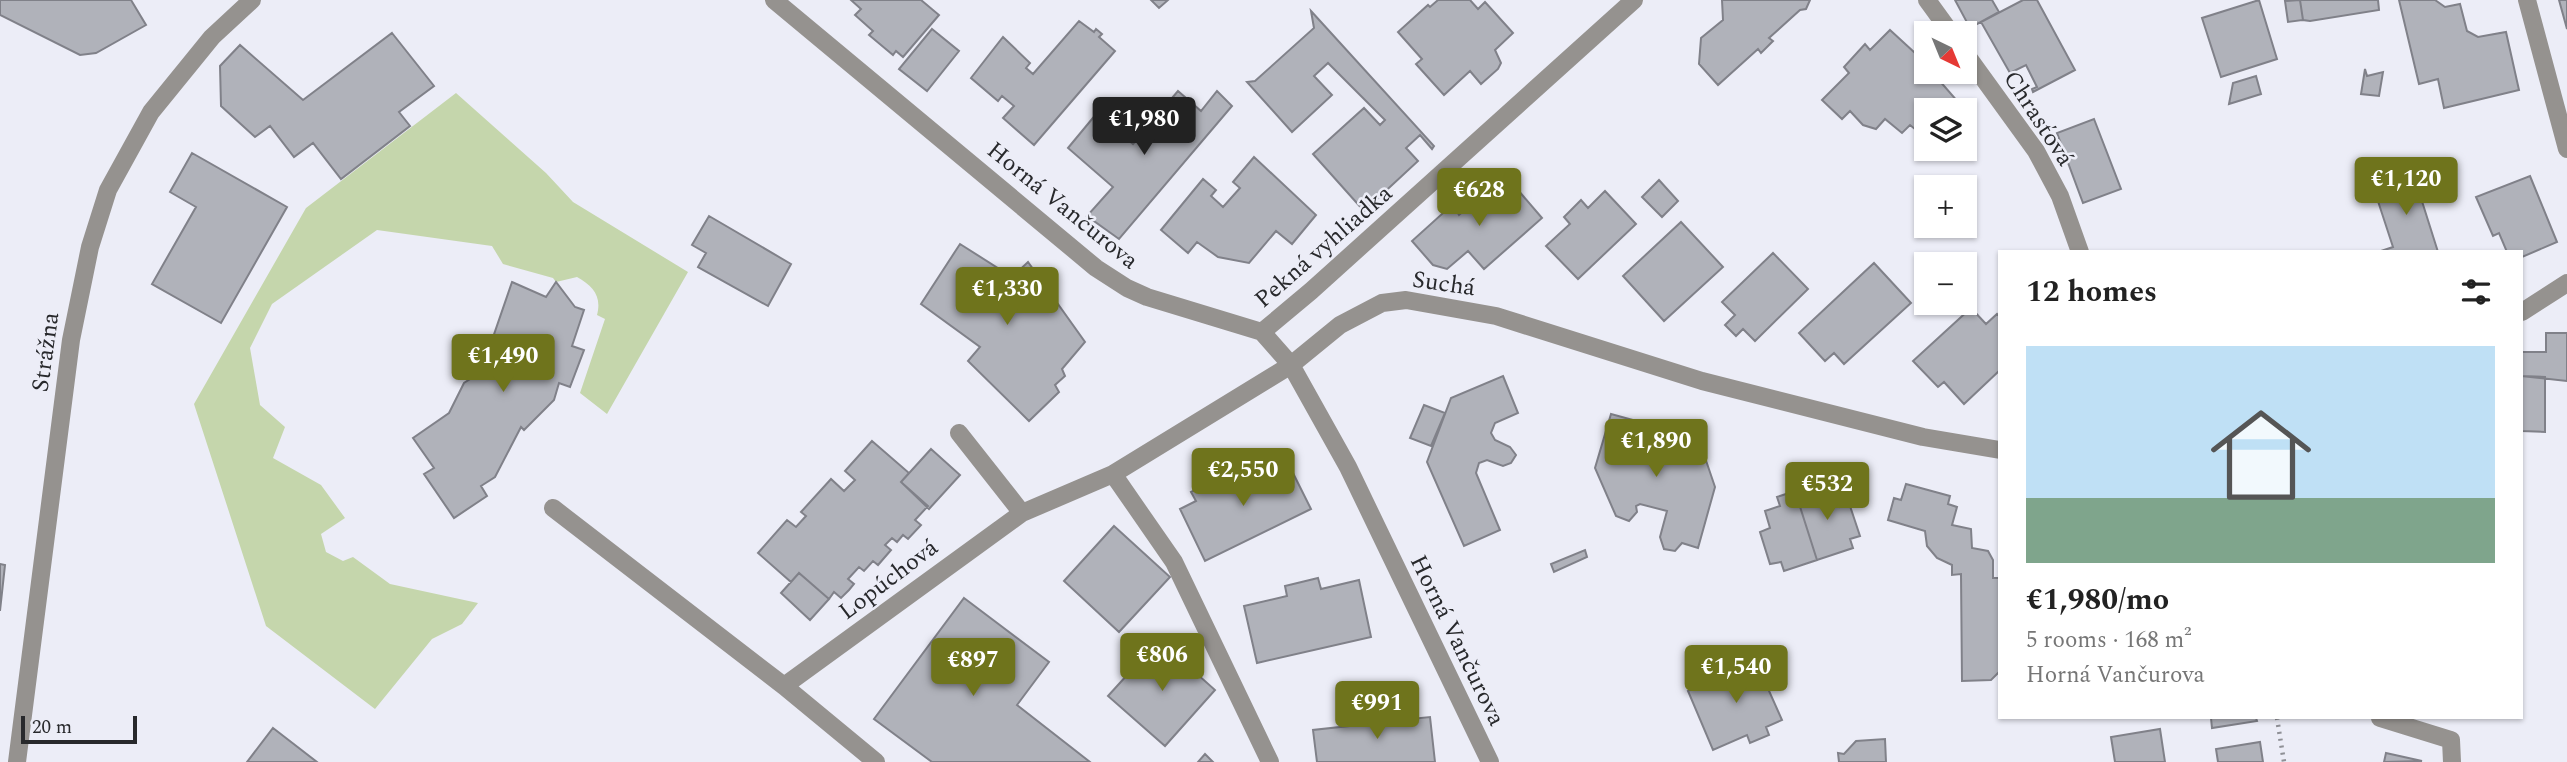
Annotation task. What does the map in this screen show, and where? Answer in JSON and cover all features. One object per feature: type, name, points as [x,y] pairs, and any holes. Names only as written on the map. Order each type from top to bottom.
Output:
[{"type":"street","name":"Strážna","points":[[17,762],[71,340],[89,247],[108,190],[150,112],[206,45],[252,0]]},
{"type":"street","name":"Pekná vyhliadka","points":[[1262,332],[1634,0]]},
{"type":"street","points":[[1927,0],[1942,21]]},
{"type":"street","points":[[2527,0],[2567,149]]},
{"type":"street","name":"Horná Vančurova","points":[[781,2],[1096,268],[1147,297],[1262,332],[1291,365],[1348,467],[1490,762]]},
{"type":"street","name":"Chrasťová","points":[[1978,71],[2036,151],[2060,196],[2079,250]]},
{"type":"street","points":[[2523,311],[2567,283]]},
{"type":"street","name":"Suchá","points":[[1022,513],[1113,474],[1291,365],[1340,325],[1382,303],[1406,300],[1496,316],[1702,380],[1923,437],[1998,450]]},
{"type":"street","points":[[959,433],[1022,513]]},
{"type":"street","points":[[1113,474],[1174,562],[1270,762]]},
{"type":"street","points":[[553,508],[784,686],[876,762]]},
{"type":"street","name":"Lopúchová","points":[[784,686],[1022,513]]},
{"type":"street","points":[[2383,719],[2451,740],[2452,762]]},
{"type":"path","points":[[2277,719],[2284,762]]},
{"type":"green space","points":[[456,93],[546,173],[573,202],[688,272],[607,414],[580,393],[605,319],[597,315],[598,302],[595,292],[577,277],[556,282],[553,278],[503,264],[492,246],[377,230],[272,304],[250,348],[260,405],[285,427],[273,458],[321,485],[345,518],[321,534],[326,552],[343,561],[353,557],[390,584],[478,603],[462,624],[432,639],[375,709],[266,626],[194,404],[306,208]]},
{"type":"building","points":[[0,0],[131,0],[146,25],[96,53],[80,55],[0,15]]},
{"type":"building","points":[[851,0],[921,0],[939,15],[903,57],[896,51],[893,55],[869,35],[873,31],[855,15],[861,9]]},
{"type":"building","points":[[1151,0],[1168,0],[1159,8]]},
{"type":"building","points":[[1438,0],[1470,0],[1478,9],[1485,2],[1513,33],[1495,50],[1501,63],[1498,69],[1481,84],[1470,71],[1444,95],[1416,64],[1422,59],[1398,32],[1428,5],[1430,7]]},
{"type":"building","points":[[1722,0],[1810,0],[1806,9],[1800,10],[1769,38],[1773,41],[1761,53],[1758,49],[1718,85],[1699,64],[1701,38],[1723,20]]},
{"type":"building","points":[[1955,0],[1992,0],[1999,12],[1978,24],[1978,21],[1966,21]]},
{"type":"building","points":[[2023,0],[2037,0],[2075,70],[2033,92],[2032,89],[2037,87],[2026,65],[2010,73],[1981,22]]},
{"type":"building","points":[[2259,0],[2277,59],[2221,77],[2202,18]]},
{"type":"building","points":[[2300,0],[2378,0],[2379,10],[2310,21],[2303,20]]},
{"type":"building","points":[[2300,0],[2303,20],[2288,22],[2285,1]]},
{"type":"building","points":[[2399,0],[2435,0],[2445,7],[2460,4],[2467,31],[2478,37],[2506,32],[2519,90],[2444,108],[2438,79],[2419,84]]},
{"type":"building","points":[[2559,0],[2567,0],[2567,29]]},
{"type":"building","points":[[1311,11],[1434,146],[1432,149],[1420,135],[1406,148],[1418,161],[1364,211],[1313,154],[1364,108],[1380,125],[1385,120],[1328,63],[1314,76],[1332,95],[1292,132],[1247,82],[1255,81],[1314,28]]},
{"type":"building","points":[[1079,21],[1094,32],[1096,29],[1102,34],[1099,37],[1115,51],[1034,145],[1003,118],[1014,106],[1002,96],[998,101],[971,78],[1003,37],[1030,63],[1026,68],[1033,74]]},
{"type":"building","points":[[932,29],[959,51],[927,91],[899,69]]},
{"type":"building","points":[[1890,30],[1914,52],[1914,84],[1942,84],[1955,98],[1914,98],[1914,128],[1910,125],[1902,133],[1885,119],[1876,129],[1863,125],[1850,111],[1842,119],[1822,100],[1849,73],[1844,67],[1865,44],[1870,50]]},
{"type":"building","points":[[392,33],[434,86],[399,112],[410,126],[341,179],[313,143],[294,157],[270,126],[255,137],[221,106],[220,66],[240,45],[303,100]]},
{"type":"building","points":[[2365,69],[2367,76],[2383,72],[2379,96],[2361,94]]},
{"type":"building","points":[[2256,76],[2261,94],[2229,104],[2233,83]]},
{"type":"building","points":[[1178,91],[1201,111],[1217,91],[1232,106],[1119,239],[1087,216],[1113,187],[1068,148],[1097,113],[1133,144]]},
{"type":"building","points":[[2094,119],[2121,189],[2083,203],[2057,133]]},
{"type":"building","points":[[192,153],[287,207],[221,323],[152,284],[196,207],[170,192]]},
{"type":"building","points":[[1254,157],[1316,215],[1292,244],[1276,231],[1249,263],[1218,257],[1197,242],[1188,253],[1161,230],[1203,179],[1216,190],[1211,196],[1223,207],[1240,188],[1233,182]]},
{"type":"building","points":[[1505,175],[1542,218],[1484,269],[1468,251],[1447,269],[1433,265],[1412,241],[1453,204],[1459,215]]},
{"type":"building","points":[[2414,176],[2437,250],[2384,250],[2393,247],[2374,189]]},
{"type":"building","points":[[2530,176],[2557,242],[2523,257],[2523,250],[2506,250],[2499,233],[2493,236],[2476,197]]},
{"type":"building","points":[[1659,180],[1678,201],[1662,217],[1642,197]]},
{"type":"building","points":[[1605,191],[1636,224],[1578,279],[1546,246],[1570,224],[1564,217],[1581,200],[1588,208]]},
{"type":"building","points":[[709,216],[791,264],[768,306],[698,267],[706,253],[692,245]]},
{"type":"building","points":[[1681,222],[1723,267],[1664,321],[1623,276]]},
{"type":"building","points":[[960,244],[1012,277],[1028,262],[1085,342],[1062,369],[1065,376],[1055,385],[1059,392],[1029,421],[968,361],[980,347],[921,304]]},
{"type":"building","points":[[1773,253],[1808,289],[1755,341],[1743,329],[1736,336],[1725,325],[1735,315],[1722,302]]},
{"type":"building","points":[[1874,263],[1911,303],[1844,364],[1834,353],[1825,361],[1799,333]]},
{"type":"building","points":[[512,282],[546,297],[556,282],[575,307],[584,310],[572,346],[584,350],[570,387],[559,383],[554,400],[524,430],[521,427],[495,477],[481,486],[487,496],[454,518],[424,474],[434,468],[413,438],[449,413],[464,383],[481,372]]},
{"type":"building","points":[[1977,314],[1986,324],[1997,314],[1998,372],[1964,404],[1944,382],[1938,387],[1913,361],[1963,315]]},
{"type":"building","points":[[2546,333],[2567,333],[2567,381],[2523,376],[2523,352],[2546,352]]},
{"type":"building","points":[[1503,376],[1518,413],[1495,423],[1491,433],[1495,440],[1510,447],[1516,455],[1511,463],[1503,466],[1487,460],[1479,463],[1476,473],[1500,530],[1464,546],[1427,462],[1451,398]]},
{"type":"building","points":[[2523,376],[2545,377],[2545,432],[2523,431]]},
{"type":"building","points":[[1424,405],[1445,413],[1431,446],[1410,438]]},
{"type":"building","points":[[1611,414],[1655,426],[1663,450],[1698,437],[1715,487],[1698,548],[1682,543],[1675,551],[1664,549],[1660,537],[1667,511],[1640,504],[1636,506],[1637,512],[1629,521],[1616,516],[1595,468]]},
{"type":"building","points":[[872,441],[909,473],[901,482],[928,506],[915,520],[921,525],[908,539],[903,535],[897,542],[892,538],[885,545],[891,550],[878,565],[873,561],[864,571],[859,567],[848,579],[854,584],[849,590],[841,598],[834,592],[829,599],[799,573],[791,582],[758,553],[787,520],[796,527],[806,516],[801,512],[831,479],[844,491],[855,480],[845,471]]},
{"type":"building","points":[[931,449],[960,475],[929,509],[901,482]]},
{"type":"building","points":[[1285,457],[1311,509],[1205,561],[1180,509],[1196,501],[1191,492],[1233,472],[1238,481]]},
{"type":"building","points":[[1906,484],[1950,496],[1948,504],[1957,507],[1952,525],[1971,529],[1972,548],[1988,551],[1993,560],[1993,578],[1998,578],[1998,673],[1991,680],[1962,681],[1961,574],[1952,575],[1952,565],[1937,558],[1927,546],[1925,531],[1888,520],[1894,498],[1901,500]]},
{"type":"building","points":[[1814,485],[1818,495],[1834,490],[1840,507],[1849,503],[1860,536],[1850,539],[1853,548],[1817,560],[1795,491]]},
{"type":"building","points":[[1795,491],[1817,560],[1784,571],[1781,562],[1770,564],[1760,532],[1770,528],[1765,511],[1780,506],[1777,497]]},
{"type":"building","points":[[1114,526],[1170,577],[1119,632],[1064,581]]},
{"type":"building","points":[[1585,550],[1587,557],[1554,572],[1551,564]]},
{"type":"building","points":[[0,564],[5,565],[0,611]]},
{"type":"building","points":[[799,573],[829,599],[810,620],[781,593]]},
{"type":"building","points":[[1318,578],[1321,589],[1359,580],[1371,637],[1257,663],[1244,606],[1287,596],[1285,586]]},
{"type":"building","points":[[964,598],[1049,662],[1017,705],[1090,762],[932,762],[874,719]]},
{"type":"building","points":[[1159,640],[1215,690],[1165,746],[1108,696]]},
{"type":"building","points":[[1753,655],[1782,720],[1766,727],[1769,735],[1750,743],[1747,735],[1713,750],[1688,691],[1732,672],[1729,665]]},
{"type":"building","points":[[1390,711],[1391,721],[1430,717],[1435,762],[1317,762],[1313,730],[1358,725],[1357,715]]},
{"type":"building","points":[[2211,719],[2257,721],[2212,728]]},
{"type":"building","points":[[273,728],[317,762],[247,762]]},
{"type":"building","points":[[2160,729],[2165,762],[2115,762],[2111,737]]},
{"type":"building","points":[[1885,739],[1886,762],[1839,762],[1838,753],[1844,754],[1856,741]]},
{"type":"building","points":[[2260,742],[2263,762],[2218,762],[2216,749]]},
{"type":"building","points":[[2386,753],[2422,761],[2384,762]]},
{"type":"building","points":[[1205,754],[1213,762],[1198,762]]}]
